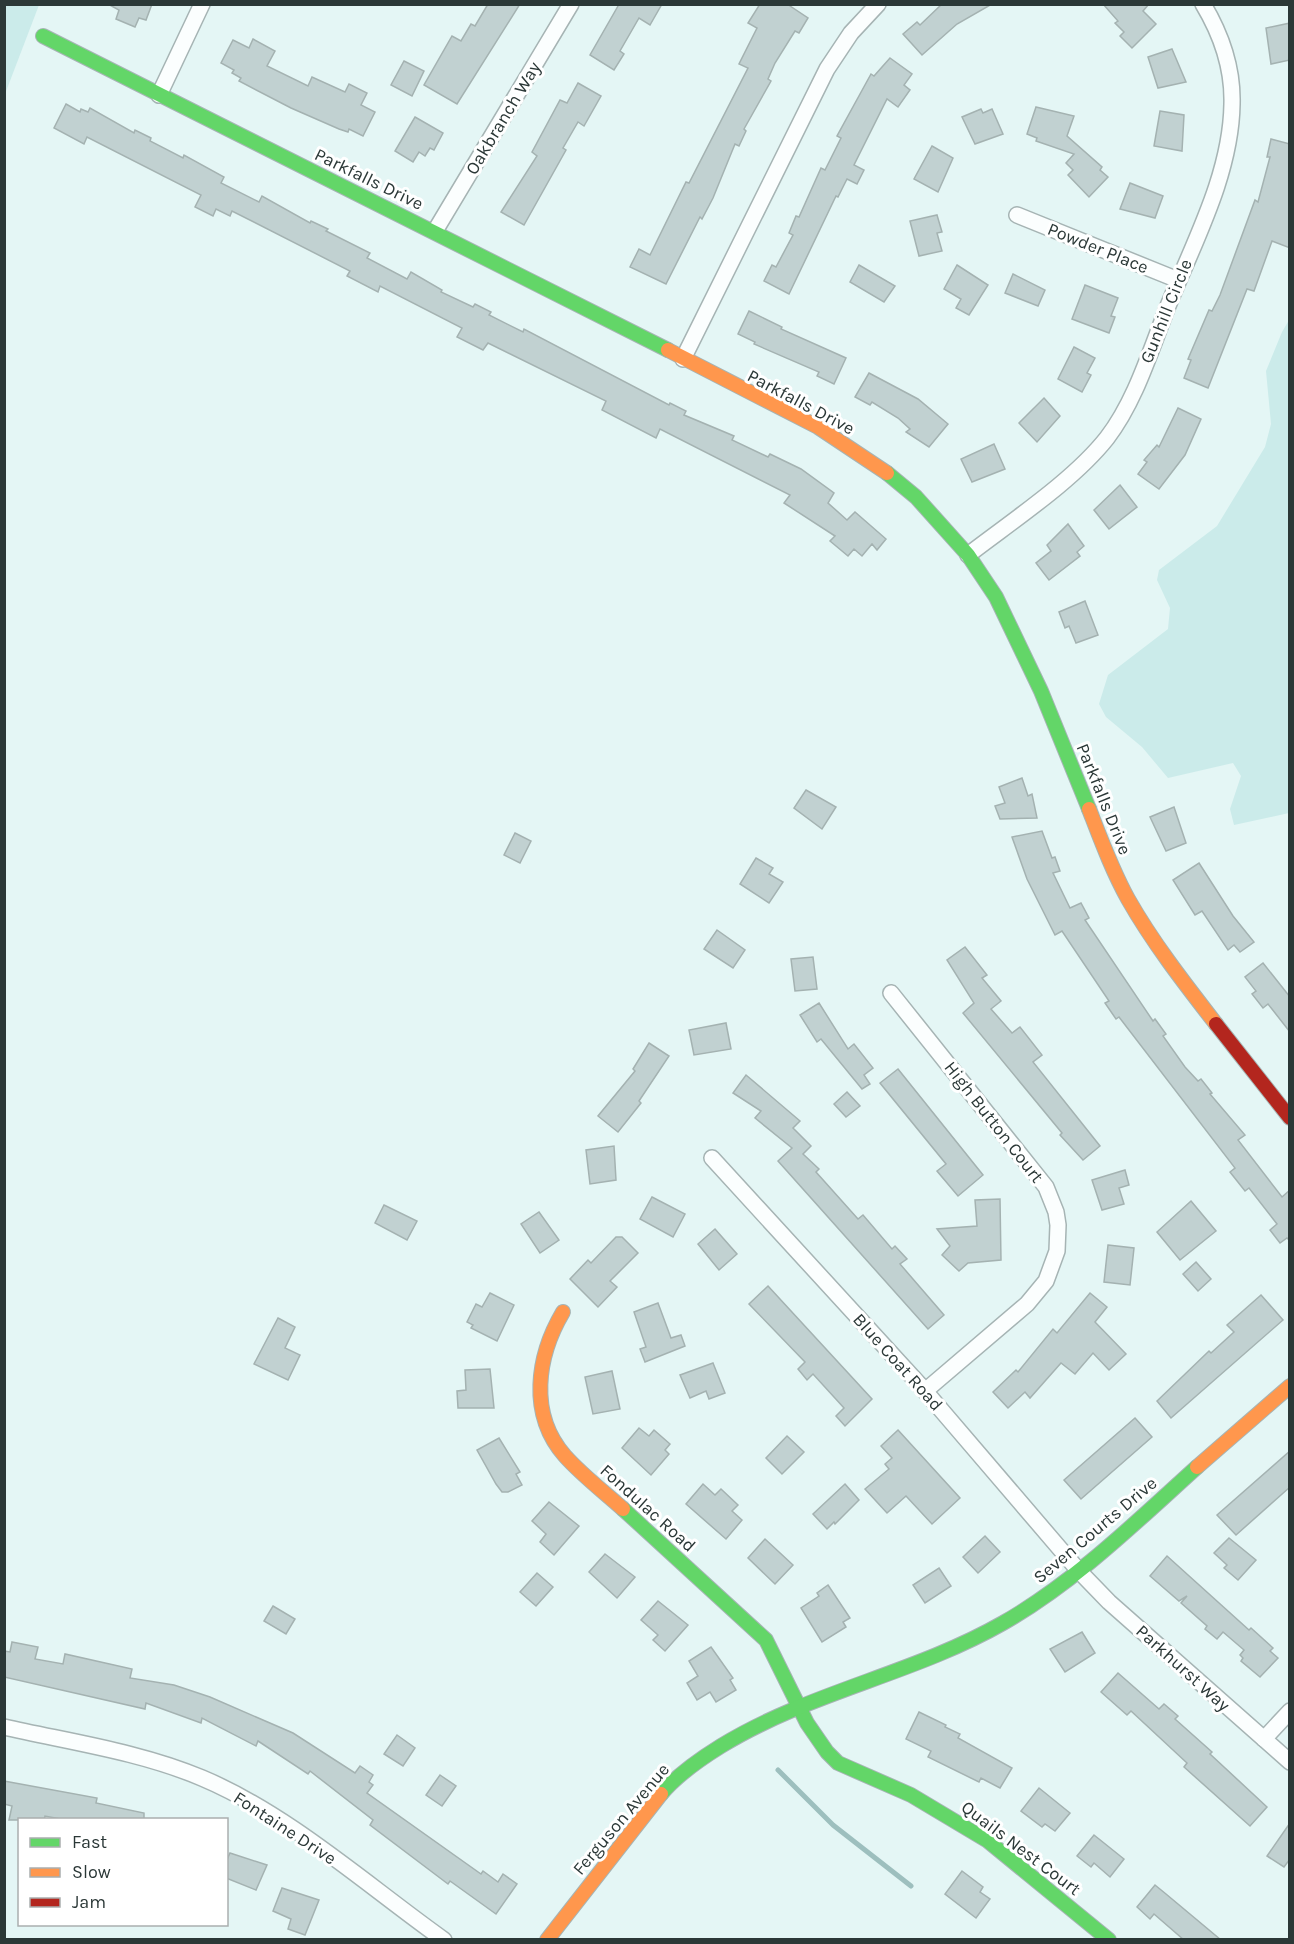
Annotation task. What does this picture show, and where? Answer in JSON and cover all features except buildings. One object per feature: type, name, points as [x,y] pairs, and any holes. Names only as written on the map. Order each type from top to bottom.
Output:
[{"type":"street","points":[[159,95],[202,4]]},
{"type":"street","name":"Oakbranch Way","points":[[435,231],[571,4]]},
{"type":"street","points":[[683,359],[827,69],[851,33],[878,4]]},
{"type":"street","name":"Gunhill Circle","points":[[968,555],[1075,471],[1107,438],[1127,406],[1224,161],[1232,106],[1228,60],[1212,18],[1203,4]]},
{"type":"street","name":"Parkfalls Drive","points":[[43,36],[435,231],[818,427],[882,469],[916,497],[968,555],[996,597],[1023,650],[1111,865],[1129,900],[1175,972],[1290,1118]]},
{"type":"street","name":"Powder Place","points":[[1017,215],[1178,280]]},
{"type":"street","name":"High Button Court","points":[[891,993],[1046,1187],[1056,1212],[1058,1225],[1053,1266],[1038,1292],[925,1391]]},
{"type":"street","name":"Blue Coat Road","points":[[712,1158],[925,1391],[1079,1571]]},
{"type":"street","name":"Fondulac Road","points":[[563,1312],[556,1323],[546,1350],[540,1392],[542,1410],[554,1439],[564,1455],[580,1471],[766,1640],[801,1706]]},
{"type":"street","name":"Seven Courts Drive","points":[[801,1706],[953,1649],[1002,1624],[1079,1571],[1290,1386]]},
{"type":"street","name":"Parkhurst Way","points":[[1079,1571],[1109,1602],[1290,1762]]},
{"type":"street","name":"Ferguson Avenue","points":[[547,1940],[660,1796],[687,1768],[709,1752],[753,1727],[801,1706]]},
{"type":"street","name":"Quails Nest Court","points":[[801,1706],[825,1753],[838,1763],[911,1795],[988,1841],[1109,1940]]},
{"type":"street","points":[[1264,1739],[1290,1711]]},
{"type":"street","name":"Fontaine Drive","points":[[4,1727],[151,1761],[201,1778],[251,1801],[444,1940]]},
{"type":"shaded area","points":[[4,5],[39,5],[5,94]]},
{"type":"shaded area","points":[[1289,320],[1289,813],[1234,825],[1230,809],[1241,776],[1233,763],[1168,778],[1142,747],[1106,717],[1099,704],[1108,675],[1168,629],[1170,608],[1157,580],[1159,570],[1217,526],[1265,447],[1271,424],[1266,371]]},
{"type":"waterway","points":[[778,1770],[833,1825],[911,1886]]},
{"type":"traffic: fast","points":[[43,36],[668,350]]},
{"type":"traffic: fast","points":[[887,473],[916,497],[968,555],[996,597],[1041,691],[1089,809]]},
{"type":"traffic: fast","points":[[661,1794],[674,1780],[697,1762],[755,1727],[969,1641],[1030,1607],[1128,1530],[1197,1467]]},
{"type":"traffic: fast","points":[[623,1509],[766,1640],[807,1723],[827,1752],[838,1763],[911,1795],[988,1841],[1109,1940]]},
{"type":"traffic: slow","points":[[668,350],[818,427],[887,473]]},
{"type":"traffic: slow","points":[[1089,809],[1128,899],[1159,947],[1216,1024]]},
{"type":"traffic: slow","points":[[563,1312],[554,1329],[542,1366],[541,1404],[545,1422],[553,1440],[565,1456],[623,1509]]},
{"type":"traffic: slow","points":[[1197,1467],[1290,1386]]},
{"type":"traffic: slow","points":[[547,1940],[661,1794]]},
{"type":"traffic: jam","points":[[1216,1024],[1290,1118]]}]
